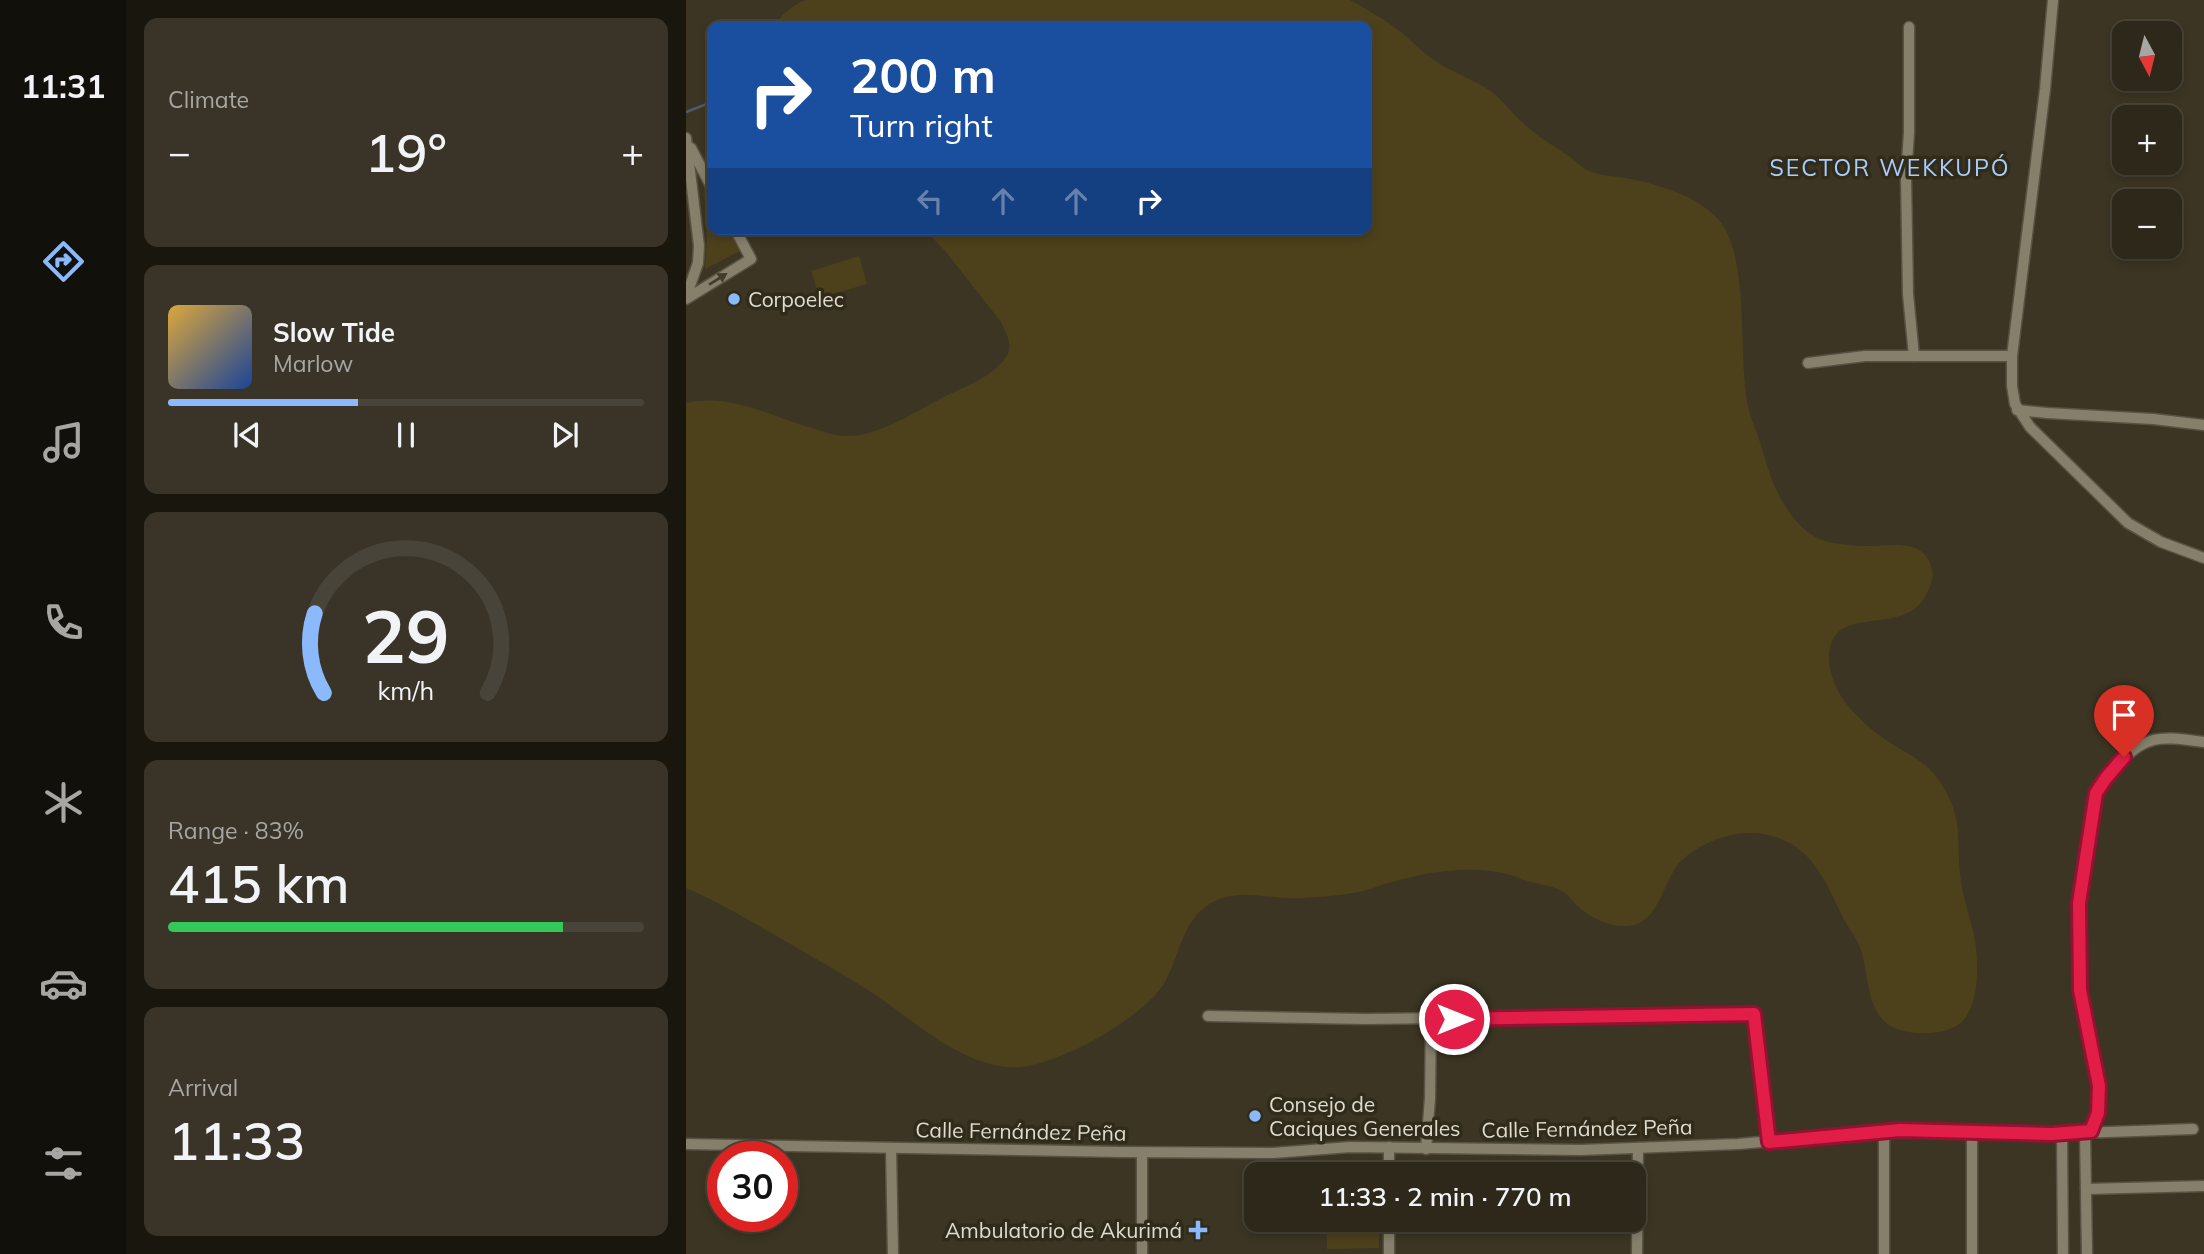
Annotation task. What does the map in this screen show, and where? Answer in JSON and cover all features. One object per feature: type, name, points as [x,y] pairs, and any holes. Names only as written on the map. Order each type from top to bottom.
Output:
[{"type":"street","points":[[2053,0],[2012,356],[2012,386],[2017,410],[2057,454],[2128,523],[2161,542],[2204,558]]},
{"type":"street","points":[[1909,27],[1909,133],[1906,177],[1908,294],[1914,356]]},
{"type":"street","points":[[686,139],[707,179]]},
{"type":"street","points":[[686,139],[699,246],[696,270],[686,298]]},
{"type":"street","points":[[686,298],[751,259],[738,235]]},
{"type":"street","points":[[1808,363],[1847,357],[2012,356]]},
{"type":"street","points":[[2017,410],[2204,425]]},
{"type":"street","points":[[2087,1254],[2088,1132],[2098,1113],[2099,1086],[2080,990],[2079,903],[2096,793],[2124,757],[2144,742],[2164,738],[2204,741]]},
{"type":"street","points":[[1208,1016],[1431,1019],[1754,1014],[1769,1142]]},
{"type":"street","points":[[1426,1149],[1431,1019]]},
{"type":"street","name":"Calle Fernández Peña","points":[[686,1144],[1142,1153],[1273,1153],[1350,1147],[1581,1150],[1769,1142],[1926,1130],[2062,1133],[2193,1129]]},
{"type":"street","points":[[1884,1132],[1884,1254]]},
{"type":"street","points":[[1972,1132],[1972,1254]]},
{"type":"street","points":[[2062,1133],[2063,1254]]},
{"type":"street","points":[[1389,1147],[1389,1162]]},
{"type":"street","points":[[891,1148],[893,1254]]},
{"type":"street","points":[[1637,1254],[1638,1148]]},
{"type":"street","points":[[1142,1153],[1142,1254]]},
{"type":"street","points":[[2086,1189],[2204,1186]]},
{"type":"street","points":[[1388,1232],[1389,1254]]},
{"type":"shaded area","points":[[806,0],[1350,0],[1390,24],[1437,62],[1492,92],[1530,129],[1586,170],[1664,188],[1707,209],[1727,232],[1735,254],[1745,389],[1750,414],[1776,490],[1792,516],[1815,537],[1833,543],[1915,548],[1923,552],[1932,570],[1928,592],[1913,610],[1898,616],[1853,624],[1841,630],[1833,640],[1829,661],[1836,687],[1852,710],[1881,737],[1927,766],[1952,805],[1958,828],[1962,887],[1974,937],[1977,966],[1975,995],[1965,1019],[1948,1030],[1928,1033],[1907,1032],[1883,1020],[1870,995],[1860,947],[1820,873],[1796,847],[1785,840],[1760,833],[1733,834],[1689,854],[1674,871],[1652,912],[1635,925],[1617,926],[1606,923],[1585,912],[1566,893],[1558,889],[1484,870],[1437,872],[1332,896],[1291,898],[1244,895],[1221,898],[1201,910],[1194,919],[1165,982],[1138,1011],[1094,1040],[1070,1052],[1047,1061],[1007,1067],[970,1057],[953,1049],[848,977],[728,908],[686,888],[686,403],[720,401],[752,408],[830,434],[858,435],[884,428],[978,381],[994,370],[1006,357],[1009,348],[1001,322],[930,235],[1372,235],[1372,21],[778,21],[796,4]]},
{"type":"shaded area","points":[[704,187],[707,193],[707,235],[731,235],[740,251],[705,269],[707,237]]},
{"type":"shaded area","points":[[859,256],[867,284],[820,298],[811,271]]},
{"type":"shaded area","points":[[1327,1232],[1379,1232],[1379,1248],[1327,1249]]},
{"type":"waterway","points":[[686,112],[707,104]]},
{"type":"place","name":"Corpoelec","points":[[734,299]]},
{"type":"place","name":"Consejo de Caciques Generales","points":[[1255,1116]]},
{"type":"place","name":"Ambulatorio de Akurimá","points":[[1198,1230]]},
{"type":"district","name":"SECTOR WEKKUPÓ","points":[[1890,167]]},
{"type":"route","points":[[1454,1019],[1754,1014],[1769,1142],[1900,1130],[2052,1134],[2091,1131],[2095,1125],[2100,1100],[2080,990],[2079,903],[2093,802],[2106,778],[2124,757]]}]
